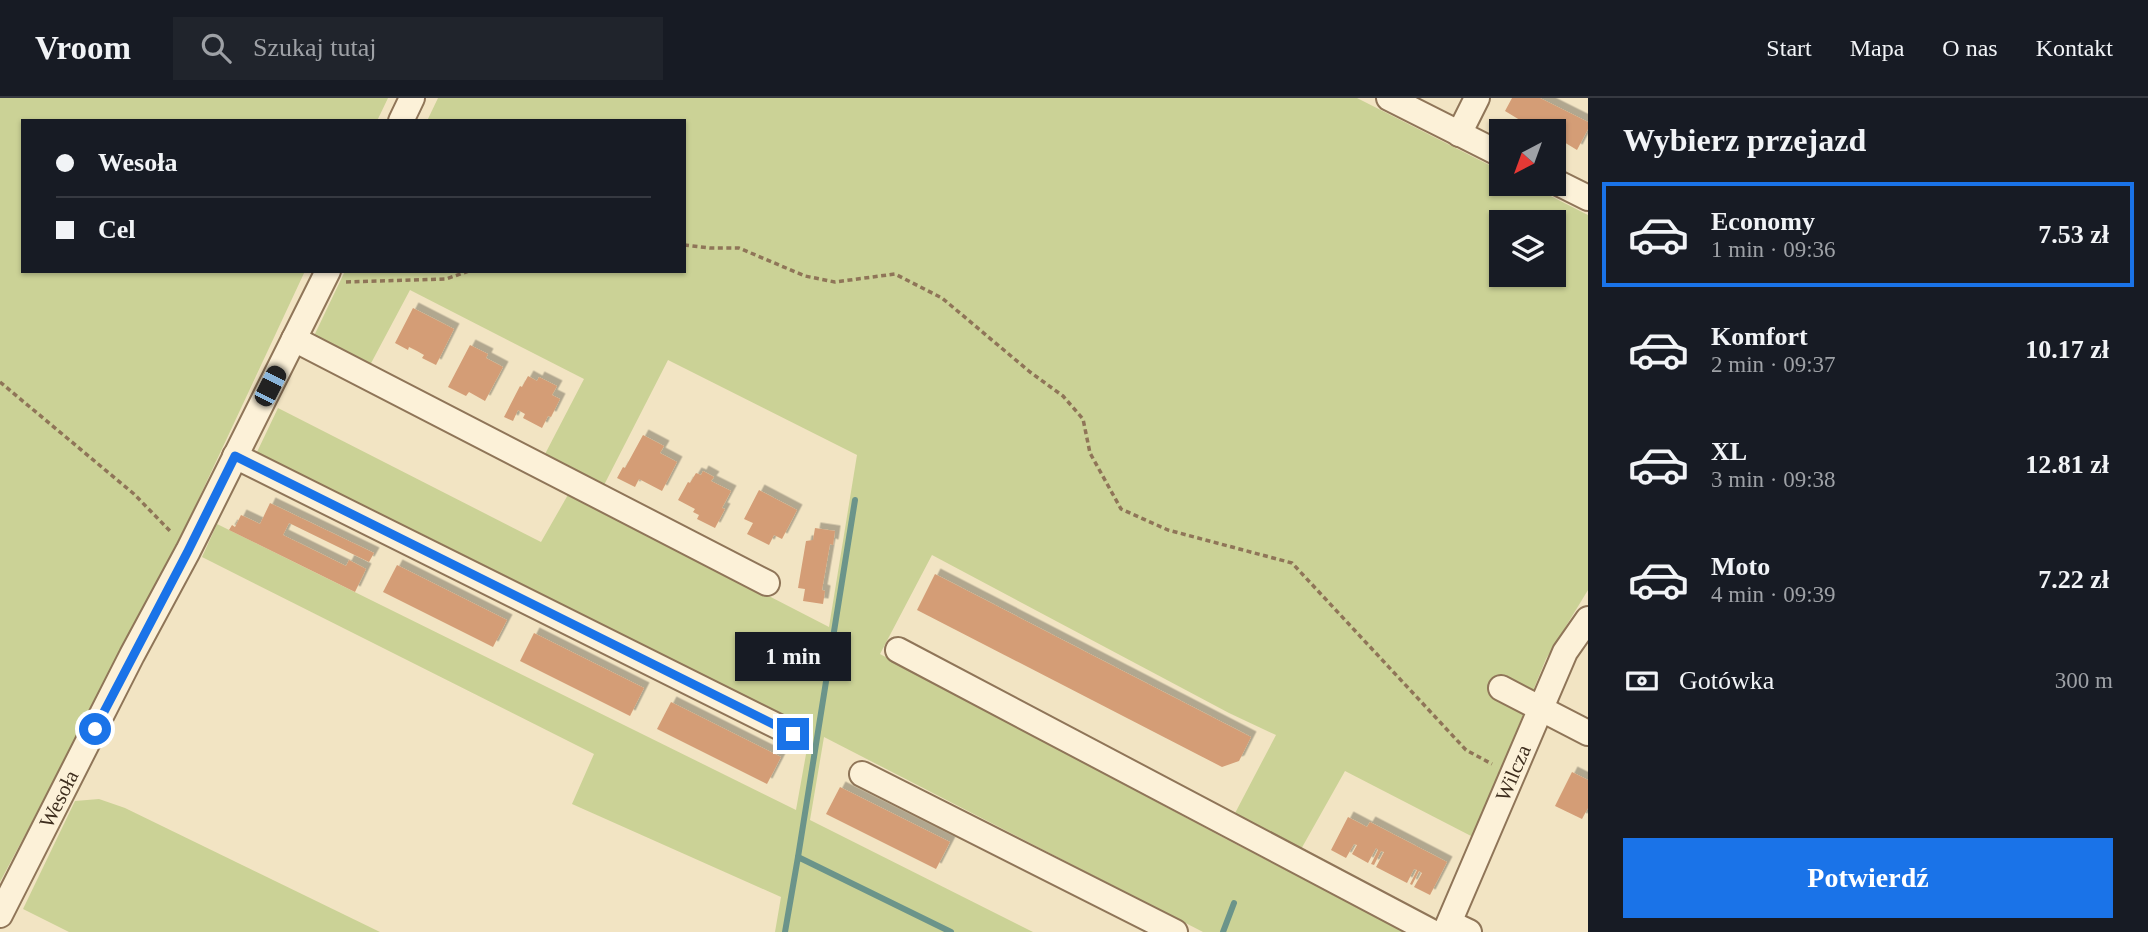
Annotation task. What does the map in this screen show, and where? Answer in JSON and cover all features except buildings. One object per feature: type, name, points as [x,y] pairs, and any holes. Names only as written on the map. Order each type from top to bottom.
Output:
[{"type":"street","points":[[402,119],[412,98]]},
{"type":"street","points":[[1389,98],[1489,149]]},
{"type":"street","points":[[1459,134],[1476,98]]},
{"type":"street","points":[[1566,187],[1588,198]]},
{"type":"street","name":"Wesoła","points":[[0,915],[188,551],[325,277]]},
{"type":"street","points":[[294,339],[767,583]]},
{"type":"street","points":[[235,456],[793,734]]},
{"type":"street","name":"Wilcza","points":[[1449,930],[1566,652],[1588,619]]},
{"type":"street","points":[[898,650],[1449,930]]},
{"type":"street","points":[[1500,688],[1588,733]]},
{"type":"street","points":[[862,774],[1175,932]]},
{"type":"path","points":[[686,244],[739,248],[805,276],[835,282],[895,274],[942,298],[1030,372],[1063,396],[1083,419],[1090,453],[1121,509],[1168,530],[1292,563],[1466,750],[1513,774]]},
{"type":"path","points":[[325,277],[446,279],[463,273]]},
{"type":"path","points":[[0,382],[134,494],[188,551]]},
{"type":"green space","points":[[0,98],[388,98],[378,119],[21,119],[21,273],[304,273],[164,573],[0,882]]},
{"type":"green space","points":[[438,98],[1357,98],[1489,165],[1489,196],[1551,196],[1588,215],[1588,590],[1546,659],[1473,837],[1345,771],[1300,851],[1233,817],[1276,735],[1229,713],[932,555],[880,654],[1406,932],[1203,932],[824,737],[810,820],[1033,932],[775,932],[781,897],[572,804],[594,754],[202,557],[217,524],[796,810],[810,732],[257,452],[278,408],[541,542],[569,493],[829,627],[857,455],[668,360],[603,487],[544,456],[584,379],[410,290],[369,367],[313,338],[344,273],[686,273],[686,119],[428,119]]},
{"type":"green space","points":[[99,799],[125,808],[380,932],[69,932],[23,909],[75,801]]},
{"type":"waterway","points":[[798,857],[855,500]]},
{"type":"waterway","points":[[785,932],[798,857],[951,932]]},
{"type":"waterway","points":[[1223,932],[1234,903]]},
{"type":"route","points":[[95,729],[235,456],[793,734]]}]
